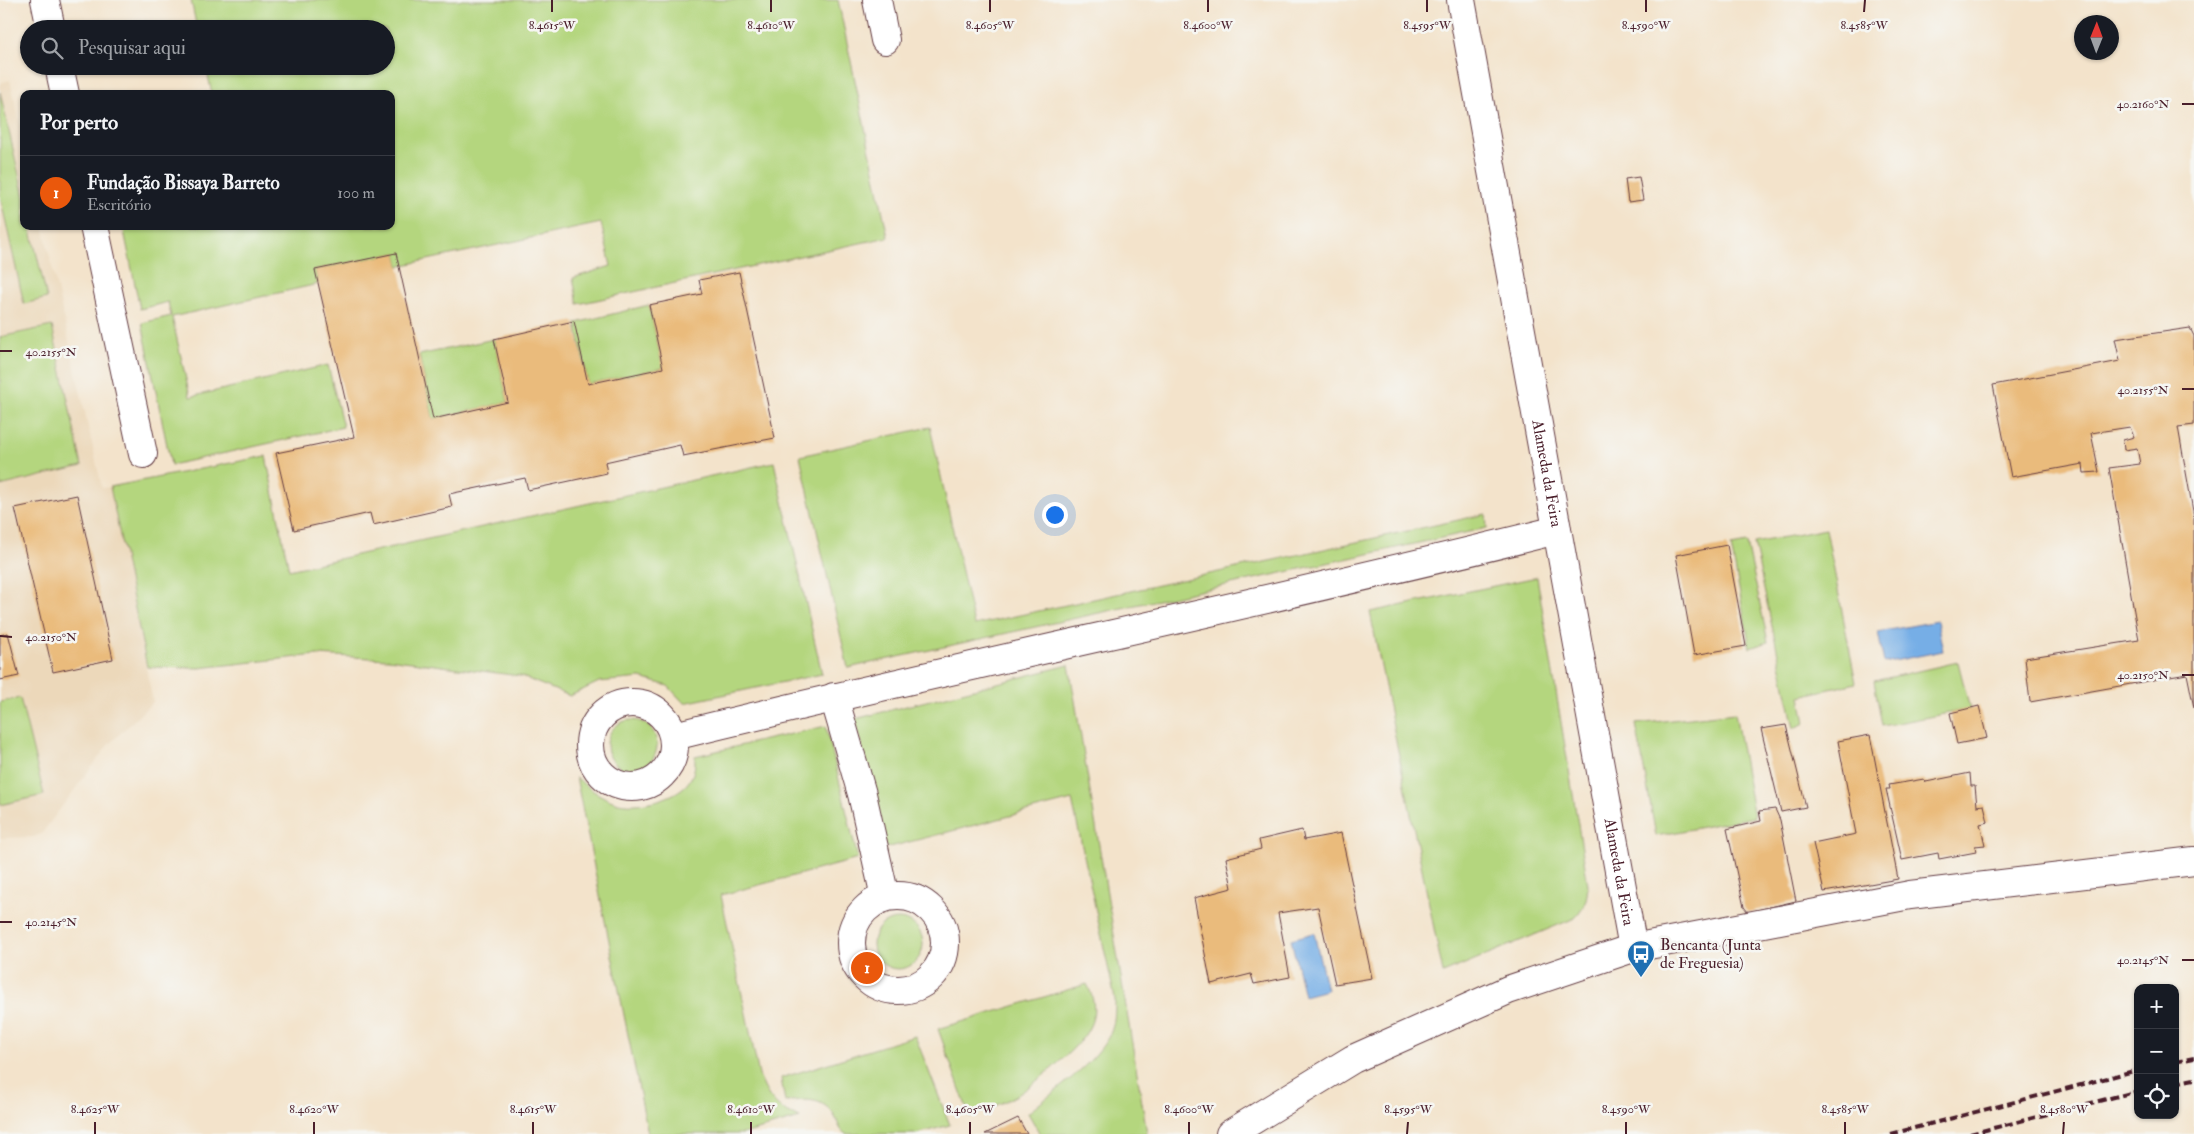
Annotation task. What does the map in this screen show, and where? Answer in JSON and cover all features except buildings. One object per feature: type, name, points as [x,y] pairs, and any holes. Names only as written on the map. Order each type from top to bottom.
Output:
[{"type":"street","points":[[45,0],[49,20]]},
{"type":"street","points":[[877,0],[885,40]]},
{"type":"street","name":"Alameda da Feira","points":[[1461,0],[1633,948]]},
{"type":"street","points":[[61,75],[64,90]]},
{"type":"street","points":[[95,230],[143,454]]},
{"type":"street","points":[[674,736],[834,697],[1434,560],[1557,530]]},
{"type":"street","points":[[834,697],[862,794],[885,897]]},
{"type":"street","points":[[1230,1134],[1353,1060],[1508,990],[1633,948],[1910,895],[2194,861]]},
{"type":"shaded area","points":[[10,80],[20,123],[20,230],[44,230],[102,488],[110,487],[153,702],[108,745],[42,833],[34,837],[0,838],[0,83]]},
{"type":"green space","points":[[191,0],[838,0],[888,237],[578,304],[573,278],[611,266],[601,223],[399,266],[396,253],[315,270],[318,284],[172,317],[190,397],[328,365],[343,427],[171,465],[142,323],[171,316],[168,302],[140,309],[124,230],[395,230],[395,90],[211,90],[208,75],[395,75],[395,20],[195,20]]},
{"type":"green space","points":[[0,92],[20,180],[20,230],[31,230],[47,298],[24,304],[0,196]]},
{"type":"green space","points":[[649,305],[663,368],[588,384],[576,323]]},
{"type":"green space","points":[[52,326],[82,466],[0,486],[0,337]]},
{"type":"green space","points":[[494,339],[508,402],[433,419],[419,355]]},
{"type":"green space","points":[[930,427],[974,625],[1486,514],[1487,528],[848,668],[800,456]]},
{"type":"green space","points":[[266,456],[289,570],[774,462],[822,674],[684,703],[668,686],[641,678],[599,682],[570,696],[520,676],[388,659],[317,655],[199,668],[147,667],[110,487]]},
{"type":"green space","points":[[1826,529],[1856,683],[1800,696],[1805,723],[1794,728],[1754,543]]},
{"type":"green space","points":[[1747,543],[1768,642],[1750,648],[1731,546]]},
{"type":"green space","points":[[1537,577],[1588,885],[1586,899],[1581,911],[1575,918],[1443,973],[1370,612]]},
{"type":"green space","points":[[1958,662],[1970,709],[1882,726],[1874,681]]},
{"type":"green space","points":[[1069,665],[1147,1134],[1040,1134],[1028,1113],[1084,1067],[1103,1045],[1112,1030],[1114,1021],[1115,999],[1072,800],[886,848],[855,719]]},
{"type":"green space","points":[[20,698],[44,795],[0,805],[0,702]]},
{"type":"green space","points":[[1735,713],[1754,817],[1656,836],[1636,724]]},
{"type":"green space","points":[[627,720],[637,720],[650,727],[657,740],[657,750],[650,763],[637,770],[627,770],[618,766],[611,759],[607,750],[607,740],[611,731],[618,724]]},
{"type":"green space","points":[[826,726],[858,859],[721,895],[759,1075],[766,1091],[774,1102],[785,1111],[800,1118],[743,1134],[648,1134],[576,777],[594,791],[615,802],[624,804],[645,803],[668,797],[686,785],[693,773],[695,756]]},
{"type":"green space","points":[[898,919],[912,923],[919,930],[923,944],[919,958],[912,965],[898,969],[884,965],[877,958],[873,944],[877,930],[884,923]]},
{"type":"green space","points":[[1087,984],[1093,1000],[1093,1017],[1089,1028],[1077,1044],[1047,1073],[1019,1094],[970,1117],[938,1029]]},
{"type":"green space","points":[[915,1036],[950,1125],[916,1134],[846,1134],[840,1129],[831,1110],[820,1103],[807,1100],[785,1102],[781,1078]]},
{"type":"water","points":[[1937,621],[1943,651],[1884,663],[1878,632]]},
{"type":"water","points":[[1314,933],[1327,990],[1304,996],[1291,939]]},
{"type":"railway","points":[[2179,1061],[2194,1058]]},
{"type":"railway","points":[[1891,1134],[2134,1071]]},
{"type":"railway","points":[[2179,1082],[2194,1079]]},
{"type":"railway","points":[[1970,1134],[2134,1092]]},
{"type":"place","name":"Fundação Bissaya Barreto","points":[[867,968]]},
{"type":"place","name":"Bencanta (Junta de Freguesia)","points":[[1641,978]]}]
